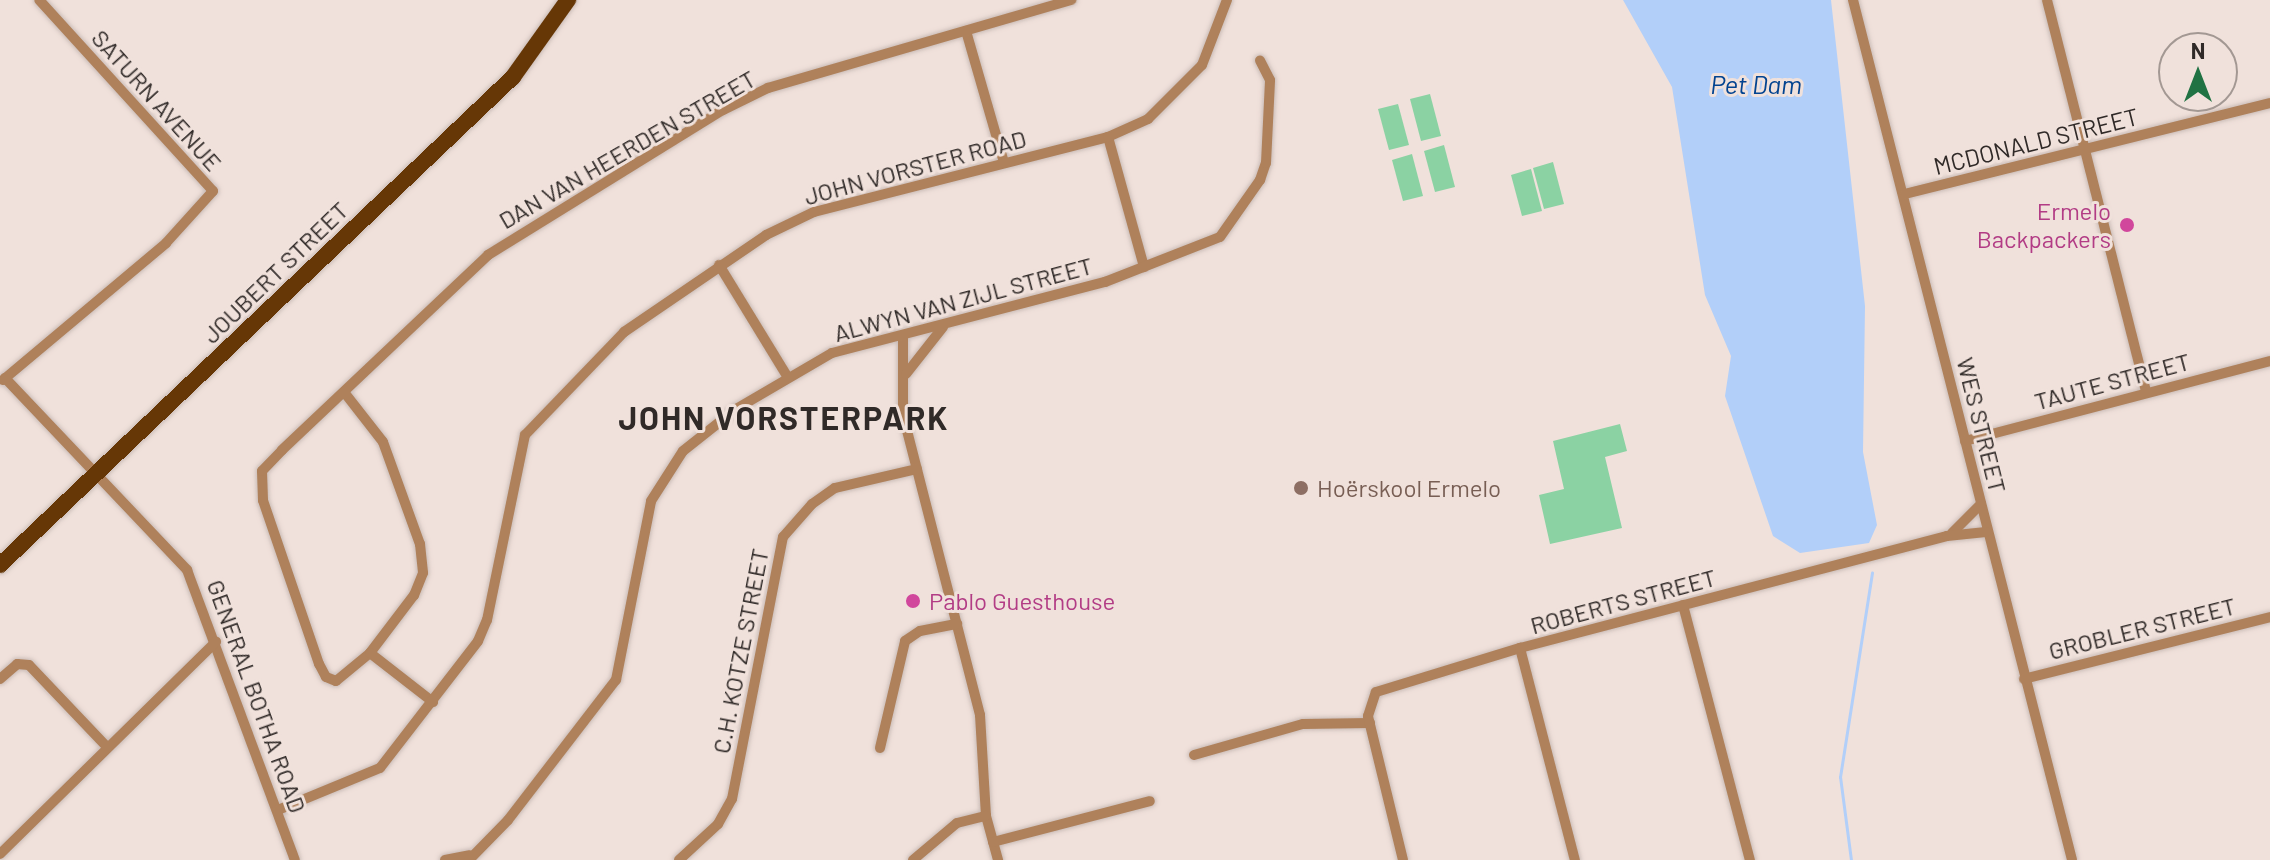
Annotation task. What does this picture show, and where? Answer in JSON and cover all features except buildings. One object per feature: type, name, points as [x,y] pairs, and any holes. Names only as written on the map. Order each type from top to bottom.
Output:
[{"type":"main road","name":"JOUBERT STREET","points":[[0,565],[513,77],[568,0]]},
{"type":"street","name":"SATURN AVENUE","points":[[2,380],[166,243],[213,191],[39,0]]},
{"type":"street","name":"DAN VAN HEERDEN STREET","points":[[344,392],[383,442],[423,561],[419,588],[370,653],[342,680],[326,677],[259,487],[266,465],[344,392],[506,242],[723,110],[813,72],[1071,0]]},
{"type":"street","name":"JOHN VORSTER ROAD","points":[[278,810],[380,768],[433,702],[483,631],[518,456],[532,424],[624,332],[719,265],[814,212],[1108,137],[1148,119],[1190,82],[1211,48],[1227,0]]},
{"type":"street","name":"WES STREET","points":[[1853,0],[1905,194],[1986,532],[2072,860]]},
{"type":"street","points":[[2047,0],[2146,392]]},
{"type":"street","points":[[966,31],[1004,163]]},
{"type":"street","name":"ALWYN VAN ZIJL STREET","points":[[470,858],[508,820],[616,680],[651,501],[659,482],[709,429],[787,376],[832,353],[944,326],[1144,267],[1220,237],[1260,180],[1268,145],[1270,80],[1260,60]]},
{"type":"street","name":"MCDONALD STREET","points":[[1905,194],[2270,103]]},
{"type":"street","points":[[1108,137],[1144,267]]},
{"type":"street","points":[[719,265],[787,376]]},
{"type":"street","points":[[906,375],[922,348],[944,326]]},
{"type":"street","points":[[903,336],[906,375],[903,415],[983,729],[986,816],[998,860]]},
{"type":"street","name":"TAUTE STREET","points":[[1965,441],[2270,361]]},
{"type":"street","name":"GENERAL BOTHA ROAD","points":[[2,380],[187,570],[295,860]]},
{"type":"street","name":"C.H. KOTZE STREET","points":[[679,860],[718,824],[732,799],[783,537],[812,504],[835,488],[917,469]]},
{"type":"street","points":[[1947,536],[1981,504]]},
{"type":"street","name":"ROBERTS STREET","points":[[1370,723],[1373,695],[1395,684],[1520,648],[1947,536],[1986,532]]},
{"type":"street","points":[[1683,605],[1750,860]]},
{"type":"street","name":"GROBLER STREET","points":[[2024,679],[2270,617]]},
{"type":"street","points":[[880,748],[905,641],[920,631],[957,624]]},
{"type":"street","points":[[0,854],[216,642]]},
{"type":"street","points":[[1520,648],[1575,860]]},
{"type":"street","points":[[370,653],[433,702]]},
{"type":"street","points":[[0,679],[21,663],[39,673],[107,747]]},
{"type":"street","points":[[1194,755],[1303,724],[1370,723],[1403,860]]},
{"type":"street","points":[[993,842],[1150,801]]},
{"type":"street","points":[[913,860],[957,823],[986,816]]},
{"type":"street","points":[[445,860],[470,858]]},
{"type":"green space","points":[[1430,94],[1441,136],[1421,141],[1410,99]]},
{"type":"green space","points":[[1398,104],[1409,145],[1389,150],[1378,109]]},
{"type":"green space","points":[[1444,145],[1455,187],[1435,192],[1424,151]]},
{"type":"green space","points":[[1412,154],[1423,196],[1403,201],[1392,160]]},
{"type":"green space","points":[[1553,162],[1564,204],[1544,209],[1533,168]]},
{"type":"green space","points":[[1531,169],[1542,211],[1522,216],[1511,175]]},
{"type":"green space","points":[[1620,424],[1627,451],[1605,457],[1622,528],[1550,544],[1539,495],[1564,489],[1553,441]]},
{"type":"water","name":"Pet Dam","points":[[1623,0],[1831,0],[1865,306],[1863,452],[1877,525],[1869,543],[1800,553],[1773,536],[1725,396],[1731,356],[1705,295],[1672,87]]},
{"type":"waterway","points":[[1851,860],[1840,777],[1872,572]]},
{"type":"place","name":"Ermelo Backpackers","points":[[2127,225]]},
{"type":"place","name":"Hoërskool Ermelo","points":[[1301,488]]},
{"type":"place","name":"Pablo Guesthouse","points":[[913,601]]},
{"type":"district","name":"JOHN VORSTERPARK","points":[[784,417]]}]
